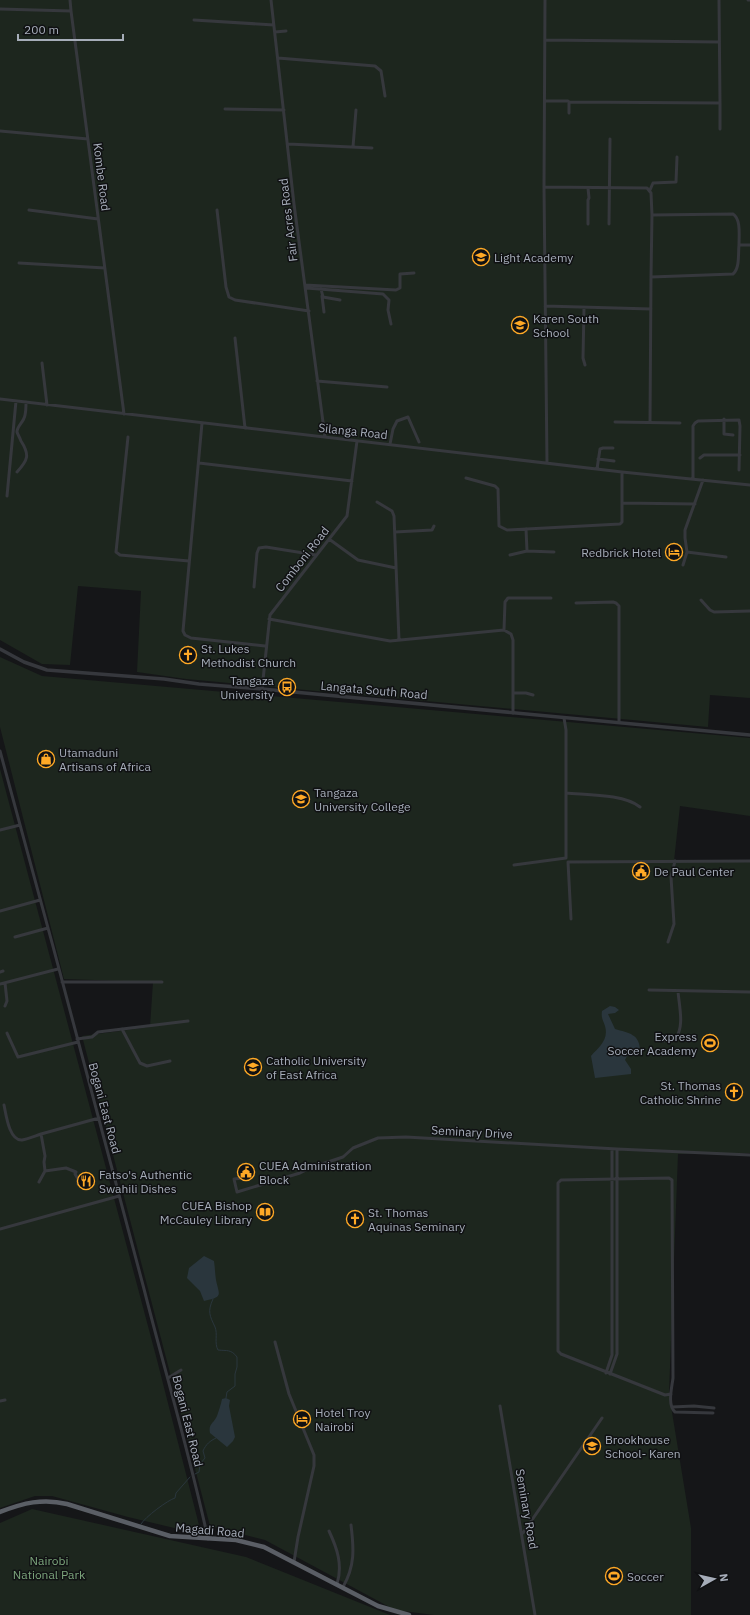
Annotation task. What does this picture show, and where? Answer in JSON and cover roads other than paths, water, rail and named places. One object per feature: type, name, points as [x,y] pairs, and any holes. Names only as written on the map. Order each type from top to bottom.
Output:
[{"type":"highway","name":"Magadi Road","points":[[0,1512],[38,1501],[58,1502],[170,1536],[225,1539],[264,1547],[386,1609],[409,1615]]},
{"type":"street","name":"Kombe Road","points":[[70,0],[124,414]]},
{"type":"street","name":"Fair Acres Road","points":[[271,0],[325,437]]},
{"type":"street","points":[[545,0],[546,101],[544,187],[547,463]]},
{"type":"street","points":[[719,0],[720,129]]},
{"type":"street","points":[[0,9],[71,11]]},
{"type":"street","points":[[194,20],[274,25]]},
{"type":"street","points":[[275,32],[286,31]]},
{"type":"street","points":[[545,40],[719,42]]},
{"type":"street","points":[[278,58],[375,66],[381,71],[385,96]]},
{"type":"street","points":[[546,101],[720,103]]},
{"type":"street","points":[[569,102],[569,113]]},
{"type":"street","points":[[225,109],[284,110]]},
{"type":"street","points":[[353,147],[356,110]]},
{"type":"street","points":[[0,131],[88,139]]},
{"type":"street","points":[[609,224],[610,139]]},
{"type":"street","points":[[288,144],[372,148]]},
{"type":"street","points":[[650,422],[652,215],[650,190],[653,183],[676,182],[677,156]]},
{"type":"street","points":[[544,187],[646,188],[650,190]]},
{"type":"street","points":[[588,188],[588,224]]},
{"type":"street","points":[[29,210],[98,219]]},
{"type":"street","points":[[217,210],[226,290],[229,297],[235,300],[309,311]]},
{"type":"street","points":[[651,277],[733,274],[737,265],[739,245],[738,220],[733,214],[652,215]]},
{"type":"street","points":[[739,245],[750,245]]},
{"type":"street","points":[[19,262],[105,268]]},
{"type":"street","points":[[306,286],[396,290],[400,288],[400,274],[414,273]]},
{"type":"street","points":[[306,286],[320,289],[383,294],[389,300],[388,310],[391,324]]},
{"type":"street","points":[[320,289],[324,312]]},
{"type":"street","points":[[322,296],[340,300]]},
{"type":"street","points":[[545,306],[651,309]]},
{"type":"street","points":[[584,308],[583,358],[585,364]]},
{"type":"street","points":[[234,338],[245,428]]},
{"type":"street","points":[[42,363],[47,405]]},
{"type":"street","points":[[318,381],[387,387]]},
{"type":"street","name":"Silanga Road","points":[[0,399],[622,472],[750,485]]},
{"type":"street","points":[[7,496],[16,401]]},
{"type":"street","points":[[17,472],[25,464],[27,456],[17,432],[18,427],[23,422],[26,415],[26,402]]},
{"type":"street","points":[[390,444],[393,429],[397,421],[408,417],[419,442]]},
{"type":"street","points":[[693,479],[694,424],[698,421],[736,419],[740,422],[739,470]]},
{"type":"street","points":[[724,420],[724,434],[733,435]]},
{"type":"street","points":[[615,422],[680,423]]},
{"type":"street","points":[[202,423],[183,631],[185,635],[191,638],[266,646]]},
{"type":"street","points":[[128,437],[116,552],[120,556],[189,561]]},
{"type":"street","name":"Comboni Road","points":[[262,689],[268,619],[273,610],[347,516],[356,440]]},
{"type":"street","points":[[597,469],[601,448],[613,448]]},
{"type":"street","points":[[700,458],[704,455],[740,455]]},
{"type":"street","points":[[598,460],[614,461]]},
{"type":"street","points":[[199,463],[352,481]]},
{"type":"street","points":[[466,478],[495,486],[498,489],[499,526],[507,530],[618,524],[622,522],[622,472]]},
{"type":"street","points":[[683,564],[687,552],[685,538],[686,530],[703,480]]},
{"type":"street","points":[[377,502],[393,512],[399,640]]},
{"type":"street","points":[[622,503],[695,504]]},
{"type":"street","points":[[395,532],[432,530],[434,526]]},
{"type":"street","points":[[526,529],[526,551]]},
{"type":"street","points":[[329,539],[358,560],[396,568]]},
{"type":"street","points":[[254,587],[257,551],[259,548],[278,549],[316,555]]},
{"type":"street","points":[[510,555],[526,551],[554,552]]},
{"type":"street","points":[[687,552],[726,557]]},
{"type":"street","points":[[504,630],[505,602],[508,598],[551,598]]},
{"type":"street","points":[[701,600],[710,610],[714,612],[750,610]]},
{"type":"street","points":[[576,603],[614,602],[618,604],[620,608],[619,722]]},
{"type":"street","points":[[268,619],[390,641],[504,630],[511,634],[513,640],[513,713]]},
{"type":"street","name":"Langata South Road","points":[[0,649],[24,662],[47,670],[164,679],[199,684],[750,735]]},
{"type":"street","points":[[513,693],[526,693],[532,695]]},
{"type":"street","points":[[514,865],[566,858],[566,730],[564,718]]},
{"type":"street","name":"Bogani East Road","points":[[0,751],[168,1378],[208,1539]]},
{"type":"street","points":[[566,793],[630,801],[640,807]]},
{"type":"street","points":[[0,830],[20,825]]},
{"type":"street","points":[[668,942],[674,924],[671,877],[675,861]]},
{"type":"street","points":[[571,920],[568,862],[750,861]]},
{"type":"street","points":[[0,911],[40,900]]},
{"type":"street","points":[[15,938],[48,928]]},
{"type":"street","points":[[5,1006],[7,1001],[1,983],[58,969]]},
{"type":"street","points":[[62,982],[162,982]]},
{"type":"street","points":[[649,990],[750,992]]},
{"type":"street","points":[[663,1041],[675,1039],[681,1025],[678,991]]},
{"type":"street","points":[[7,1033],[18,1057],[92,1037],[98,1032],[188,1021]]},
{"type":"street","points":[[122,1029],[140,1064],[147,1066],[170,1061]]},
{"type":"street","points":[[4,1105],[9,1128],[12,1134],[18,1139],[23,1140],[99,1118]]},
{"type":"street","points":[[39,1182],[45,1171],[45,1156],[41,1134]]},
{"type":"street","name":"Seminary Drive","points":[[252,1173],[243,1178],[234,1179],[237,1192],[300,1173],[343,1157],[353,1148],[378,1138],[406,1137],[612,1149],[750,1155]]},
{"type":"street","points":[[608,1374],[612,1355],[612,1149]]},
{"type":"street","points":[[608,1374],[616,1354],[617,1149]]},
{"type":"street","points":[[45,1171],[70,1169],[76,1172],[75,1174],[78,1179],[78,1184],[85,1187]]},
{"type":"street","points":[[671,1394],[665,1395],[608,1374],[561,1354],[558,1351],[558,1183],[562,1179],[668,1178],[673,1182],[674,1378],[671,1394],[672,1407],[675,1412],[713,1413]]},
{"type":"street","points":[[0,1229],[119,1196]]},
{"type":"street","points":[[276,1342],[289,1394],[314,1456],[314,1466],[294,1562]]},
{"type":"street","points":[[168,1378],[181,1370]]},
{"type":"street","points":[[0,1401],[5,1400]]},
{"type":"street","name":"Seminary Road","points":[[500,1406],[535,1615]]},
{"type":"street","points":[[672,1407],[694,1406],[714,1408]]},
{"type":"street","points":[[522,1533],[602,1418]]},
{"type":"street","points":[[343,1587],[353,1562],[351,1525]]},
{"type":"street","points":[[329,1531],[336,1545],[340,1565],[340,1576],[337,1584]]},
{"type":"waterway","points":[[213,1299],[210,1307],[210,1314],[216,1330],[218,1350],[231,1352],[237,1357],[235,1386],[227,1392],[226,1398]]},
{"type":"waterway","points":[[195,1474],[199,1472],[200,1464],[205,1458],[203,1451],[204,1449],[208,1443],[216,1438]]},
{"type":"waterway","points":[[141,1524],[157,1509],[175,1498],[176,1493],[190,1477]]},
{"type":"place","name":"Light Academy","points":[[481,257]]},
{"type":"place","name":"Karen South School","points":[[520,325]]},
{"type":"place","name":"Redbrick Hotel","points":[[674,552]]},
{"type":"place","name":"St. Lukes Methodist Church","points":[[188,655]]},
{"type":"place","name":"Tangaza University","points":[[287,687]]},
{"type":"place","name":"Utamaduni Artisans of Africa","points":[[46,759]]},
{"type":"place","name":"Tangaza University College","points":[[301,799]]},
{"type":"place","name":"De Paul Center","points":[[641,871]]},
{"type":"place","name":"Express Soccer Academy","points":[[710,1043]]},
{"type":"place","name":"Catholic University of East Africa","points":[[253,1067]]},
{"type":"place","name":"St. Thomas Catholic Shrine","points":[[734,1092]]},
{"type":"place","name":"CUEA Administration Block","points":[[246,1172]]},
{"type":"place","name":"Fatso's Authentic Swahili Dishes","points":[[86,1181]]},
{"type":"place","name":"CUEA Bishop McCauley Library","points":[[265,1212]]},
{"type":"place","name":"St. Thomas Aquinas Seminary","points":[[355,1219]]},
{"type":"place","name":"Hotel Troy Nairobi","points":[[302,1419]]},
{"type":"place","name":"Brookhouse School- Karen","points":[[592,1446]]},
{"type":"place","name":"Soccer","points":[[614,1576]]},
{"type":"park label","name":"Nairobi National Park","points":[[49,1567]]}]
